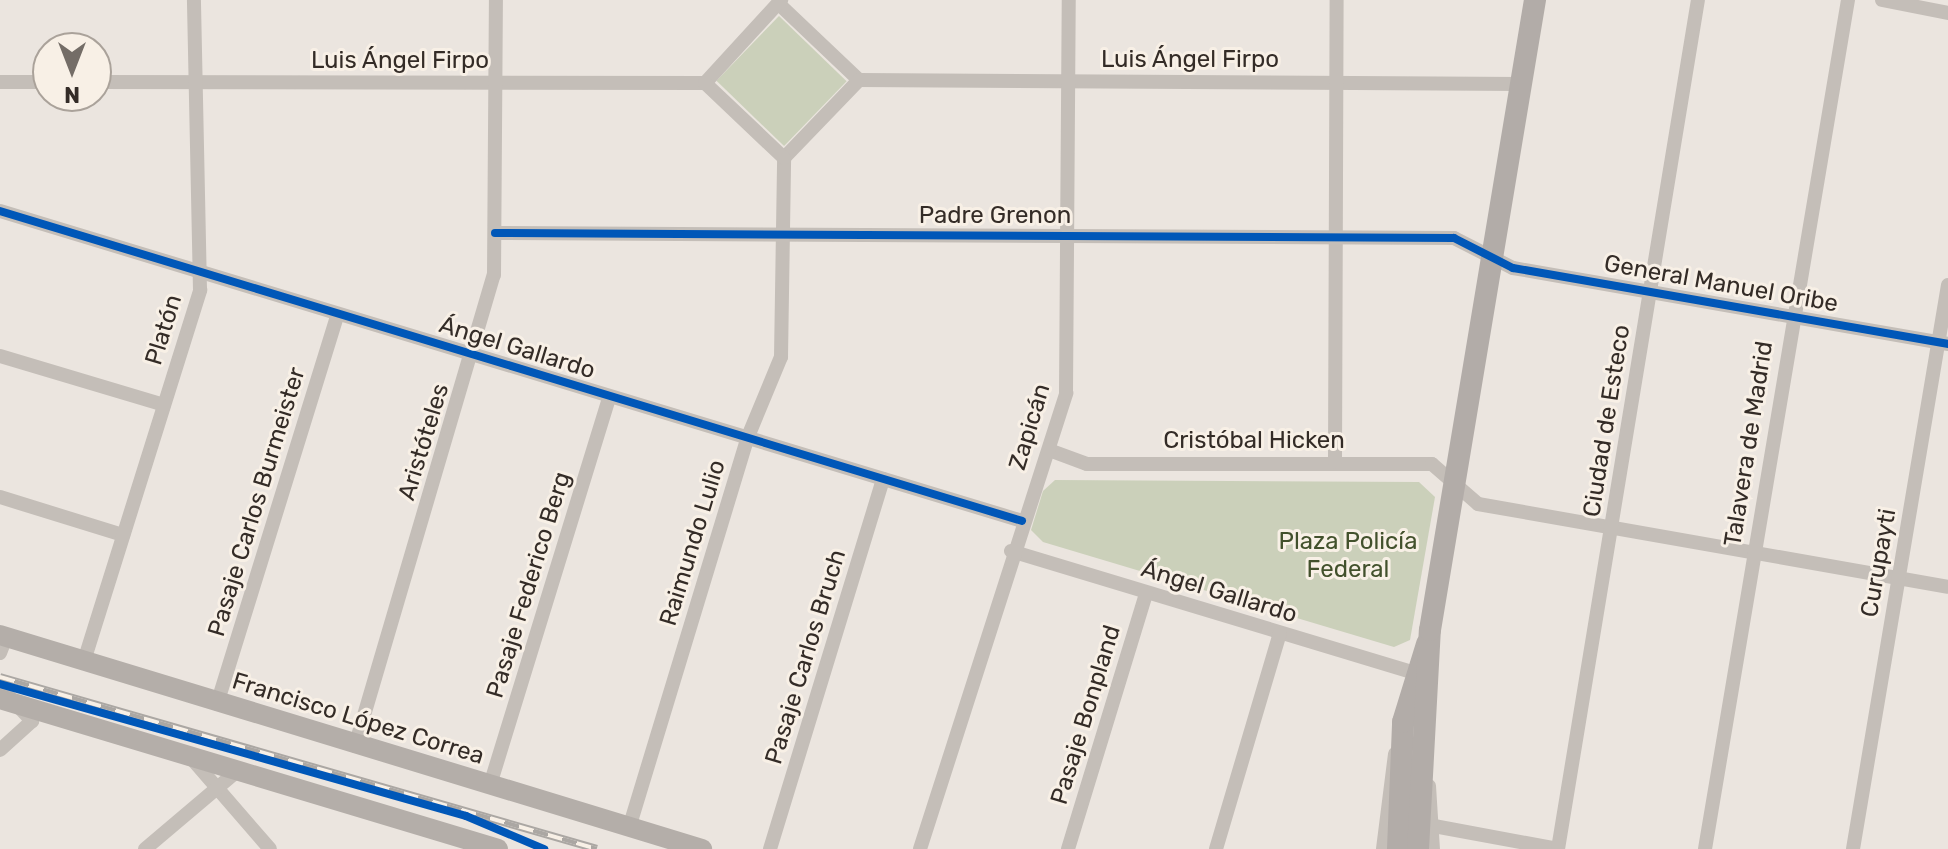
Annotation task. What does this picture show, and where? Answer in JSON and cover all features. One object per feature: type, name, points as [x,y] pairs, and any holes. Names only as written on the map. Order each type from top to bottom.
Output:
[{"type":"main road","points":[[1418,849],[1428,643],[1489,258],[1535,0]]},
{"type":"main road","name":"Francisco López Correa","points":[[2,642],[84,661],[355,746],[702,849]]},
{"type":"main road","points":[[1398,849],[1403,722],[1415,673],[1428,643]]},
{"type":"main road","points":[[0,699],[498,849]]},
{"type":"street","name":"Platón","points":[[84,661],[164,405],[202,271],[193,82],[194,0]]},
{"type":"street","name":"Aristóteles","points":[[355,746],[473,355],[494,275],[496,0]]},
{"type":"street","name":"Zapicán","points":[[920,849],[1011,551],[1049,450],[1066,393],[1069,0]]},
{"type":"street","points":[[1335,462],[1337,0]]},
{"type":"street","name":"Ciudad de Esteco","points":[[1558,849],[1698,0]]},
{"type":"street","name":"Talavera de Madrid","points":[[1705,849],[1792,317],[1848,0]]},
{"type":"street","points":[[1882,0],[1948,13]]},
{"type":"street","points":[[781,3],[859,80],[784,158],[705,83],[781,3]]},
{"type":"street","name":"Luis Ángel Firpo","points":[[859,80],[1521,84]]},
{"type":"street","points":[[0,82],[32,82]]},
{"type":"street","name":"Luis Ángel Firpo","points":[[112,82],[705,83]]},
{"type":"street","name":"Raimundo Lulio","points":[[629,828],[747,439],[779,365],[784,158]]},
{"type":"street","name":"Ángel Gallardo","points":[[0,211],[1022,521]]},
{"type":"street","name":"Padre Grenon","points":[[495,233],[1454,238],[1489,258]]},
{"type":"street","name":"General Manuel Oribe","points":[[1489,258],[1649,292],[1943,344]]},
{"type":"street","name":"Curupayti","points":[[1853,849],[1943,344],[1948,285]]},
{"type":"street","name":"Pasaje Carlos Burmeister","points":[[217,704],[338,314]]},
{"type":"street","points":[[0,356],[164,405]]},
{"type":"street","name":"Pasaje Federico Berg","points":[[490,785],[609,397]]},
{"type":"street","name":"Cristóbal Hicken","points":[[1049,450],[1087,464],[1432,464],[1456,481],[1478,504],[1948,587]]},
{"type":"street","name":"Pasaje Carlos Bruch","points":[[770,849],[883,479]]},
{"type":"street","points":[[0,497],[123,535]]},
{"type":"street","name":"Ángel Gallardo","points":[[1011,551],[1415,673]]},
{"type":"street","name":"Pasaje Bonpland","points":[[1068,849],[1146,594]]},
{"type":"street","points":[[1216,849],[1280,633]]},
{"type":"street","points":[[0,687],[26,707],[32,721],[0,750]]},
{"type":"street","points":[[1383,849],[1403,722]]},
{"type":"street","points":[[1423,752],[1434,826],[1433,849]]},
{"type":"street","points":[[192,759],[270,849]]},
{"type":"street","points":[[145,849],[236,772]]},
{"type":"street","points":[[1434,826],[1558,849]]},
{"type":"green space","points":[[779,16],[847,81],[784,146],[716,81]]},
{"type":"green space","name":"Plaza Policía Federal","points":[[1055,480],[1419,482],[1435,497],[1410,640],[1394,647],[1043,542],[1031,530],[1043,491]]},
{"type":"railway","points":[[0,677],[597,849]]},
{"type":"cycle path","points":[[0,211],[1022,521]]},
{"type":"cycle path","points":[[495,233],[1454,238],[1513,268],[1948,344]]},
{"type":"cycle path","points":[[0,684],[466,816],[544,849]]}]
